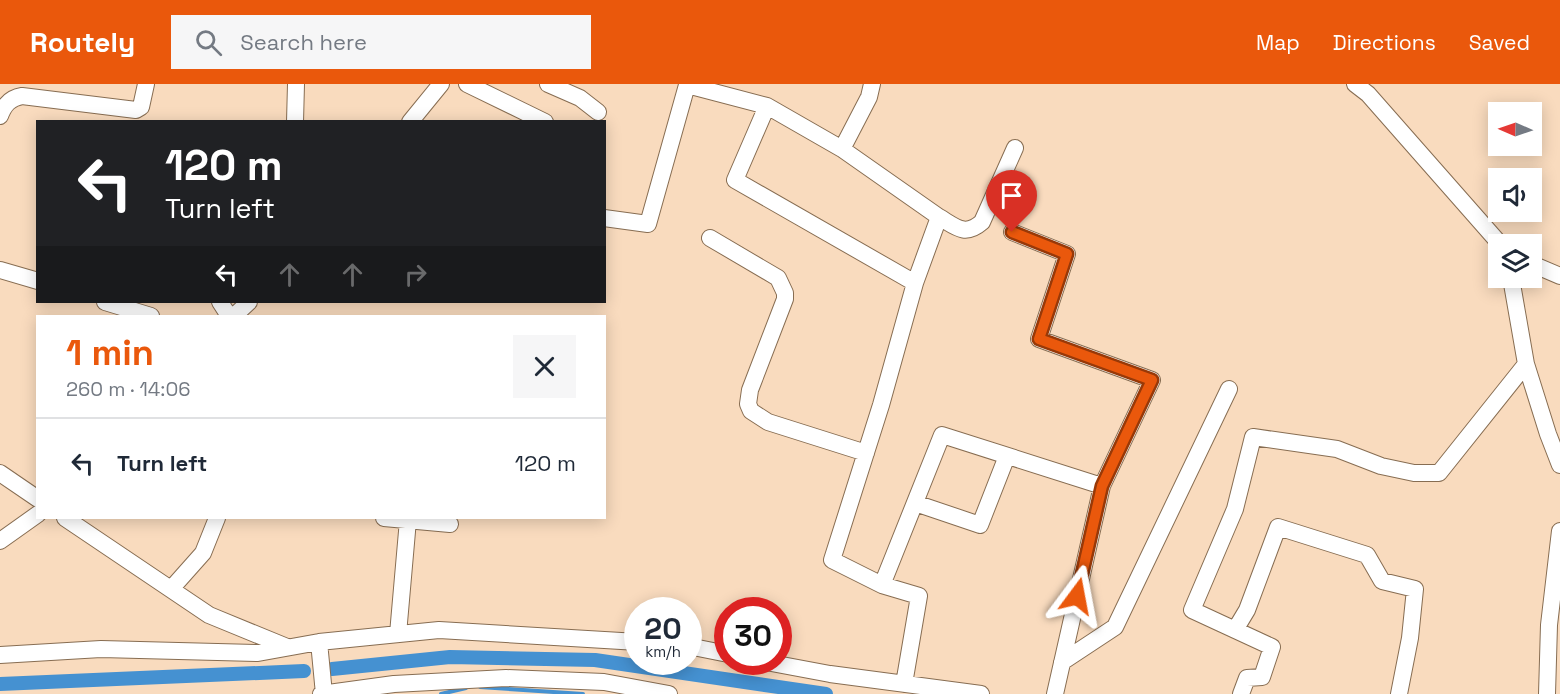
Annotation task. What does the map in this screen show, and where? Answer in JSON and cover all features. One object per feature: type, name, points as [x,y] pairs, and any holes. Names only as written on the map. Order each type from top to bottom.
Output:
[{"type":"street","points":[[0,116],[6,105],[14,98],[22,96],[136,110],[141,107],[146,84]]},
{"type":"street","points":[[295,120],[296,84]]},
{"type":"street","points":[[412,120],[441,84]]},
{"type":"street","points":[[467,84],[541,120]]},
{"type":"street","points":[[548,84],[580,98],[598,112]]},
{"type":"street","points":[[842,149],[869,97],[872,84]]},
{"type":"street","points":[[1355,84],[1368,94],[1434,166],[1492,234]]},
{"type":"street","points":[[606,218],[648,224],[687,85],[767,106],[842,149],[956,228],[974,229],[982,222],[1015,148]]},
{"type":"street","points":[[767,106],[735,180],[915,283]]},
{"type":"street","points":[[904,684],[920,596],[882,585],[832,560],[866,453],[915,283],[939,217]]},
{"type":"street","points":[[1012,232],[1067,254],[1039,339],[1152,380],[1102,486],[1055,694]]},
{"type":"street","points":[[710,238],[778,278],[785,293],[785,299],[750,390],[748,404],[751,411],[768,422],[866,453]]},
{"type":"street","points":[[1542,268],[1560,276]]},
{"type":"street","points":[[0,270],[36,280]]},
{"type":"street","points":[[1513,288],[1526,364],[1560,465]]},
{"type":"street","points":[[108,303],[148,315]]},
{"type":"street","points":[[235,315],[248,303]]},
{"type":"street","points":[[1241,694],[1246,678],[1262,677],[1272,647],[1192,610],[1235,509],[1253,437],[1337,449],[1381,465],[1414,473],[1439,473],[1526,364]]},
{"type":"street","points":[[1062,662],[1115,627],[1229,389]]},
{"type":"street","points":[[882,585],[942,435],[1102,486]]},
{"type":"street","points":[[915,503],[980,525],[1007,456]]},
{"type":"street","points":[[0,473],[36,498]]},
{"type":"street","points":[[0,541],[36,515]]},
{"type":"street","points":[[66,519],[209,615],[287,647],[319,650],[399,634],[439,630],[624,641]]},
{"type":"street","points":[[171,590],[203,553],[218,519]]},
{"type":"street","points":[[396,519],[450,525]]},
{"type":"street","points":[[399,634],[408,520]]},
{"type":"street","points":[[1235,630],[1247,610],[1278,527],[1368,555],[1382,581],[1415,589],[1410,638],[1399,694]]},
{"type":"street","points":[[1547,694],[1549,625],[1560,531]]},
{"type":"street","points":[[0,655],[101,649],[258,654],[287,647]]},
{"type":"street","points":[[319,650],[322,689],[347,693],[394,684],[506,678],[604,682],[669,694]]},
{"type":"street","points":[[792,667],[981,694]]},
{"type":"waterway","points":[[332,669],[450,657],[595,660],[826,694]]},
{"type":"waterway","points":[[0,684],[304,671]]},
{"type":"waterway","points":[[480,687],[583,694]]},
{"type":"waterway","points":[[441,694],[466,688]]},
{"type":"route","points":[[1012,232],[1067,254],[1039,339],[1152,380],[1102,486],[1077,596]]}]
